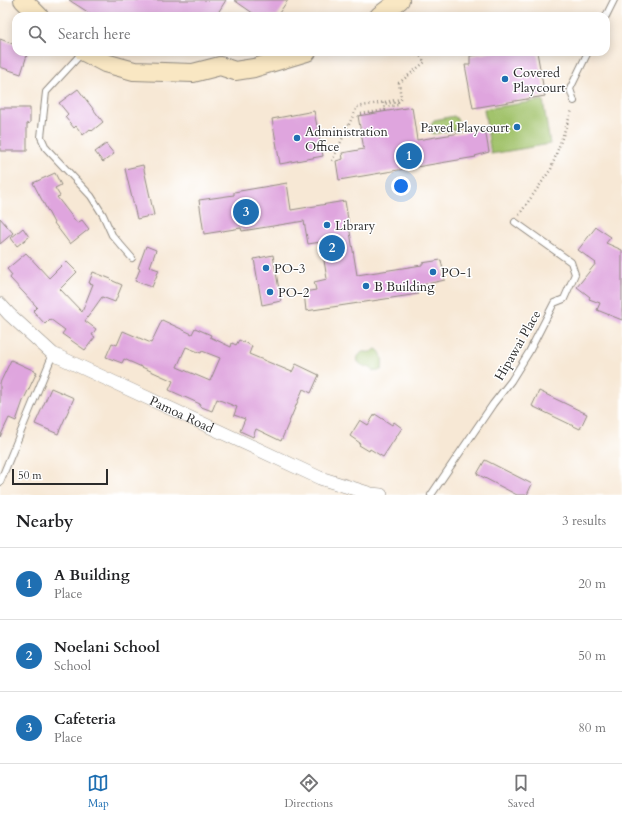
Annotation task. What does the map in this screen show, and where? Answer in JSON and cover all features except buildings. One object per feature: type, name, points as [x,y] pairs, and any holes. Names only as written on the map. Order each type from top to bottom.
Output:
[{"type":"street","points":[[23,0],[35,12]]},
{"type":"street","points":[[384,12],[400,0]]},
{"type":"street","points":[[92,56],[105,63],[134,71],[193,73],[220,66],[236,72],[293,56]]},
{"type":"street","name":"Pamoa Road","points":[[0,304],[53,354],[320,478],[370,494],[381,495]]},
{"type":"lane","points":[[608,12],[614,0]]},
{"type":"lane","points":[[80,56],[46,92],[41,137],[46,148],[91,196],[103,215],[112,235],[132,258]]},
{"type":"lane","points":[[574,101],[570,89],[586,56]]},
{"type":"lane","name":"Hipawai Place","points":[[431,495],[493,404],[511,381],[529,352],[554,303],[564,298],[574,274],[571,262],[515,222]]},
{"type":"lane","points":[[0,482],[53,354]]},
{"type":"path","points":[[332,161],[357,107],[401,99],[399,83],[425,62],[420,56]]},
{"type":"path","points":[[515,222],[523,208],[551,169],[574,101]]},
{"type":"path","points":[[361,114],[385,110],[384,107],[398,105],[398,102],[383,104],[383,102]]},
{"type":"green space","name":"Paved Playcourt","points":[[543,100],[550,144],[491,154],[484,109]]},
{"type":"green space","points":[[454,116],[459,122],[459,129],[433,134],[431,127],[434,120]]},
{"type":"green space","points":[[376,349],[380,352],[382,358],[382,369],[373,371],[369,367],[361,365],[357,359],[362,352],[371,352]]},
{"type":"place","name":"Covered Playcourt","points":[[505,79]]},
{"type":"place","name":"Paved Playcourt","points":[[517,127]]},
{"type":"place","name":"Administration Office","points":[[297,138]]},
{"type":"place","name":"A Building","points":[[409,156]]},
{"type":"place","name":"Cafeteria","points":[[246,212]]},
{"type":"place","name":"Library","points":[[327,225]]},
{"type":"place","name":"Noelani School","points":[[332,248]]},
{"type":"place","name":"PO-3","points":[[266,268]]},
{"type":"place","name":"PO-1","points":[[433,272]]},
{"type":"place","name":"B Building","points":[[366,286]]},
{"type":"place","name":"PO-2","points":[[270,292]]}]
